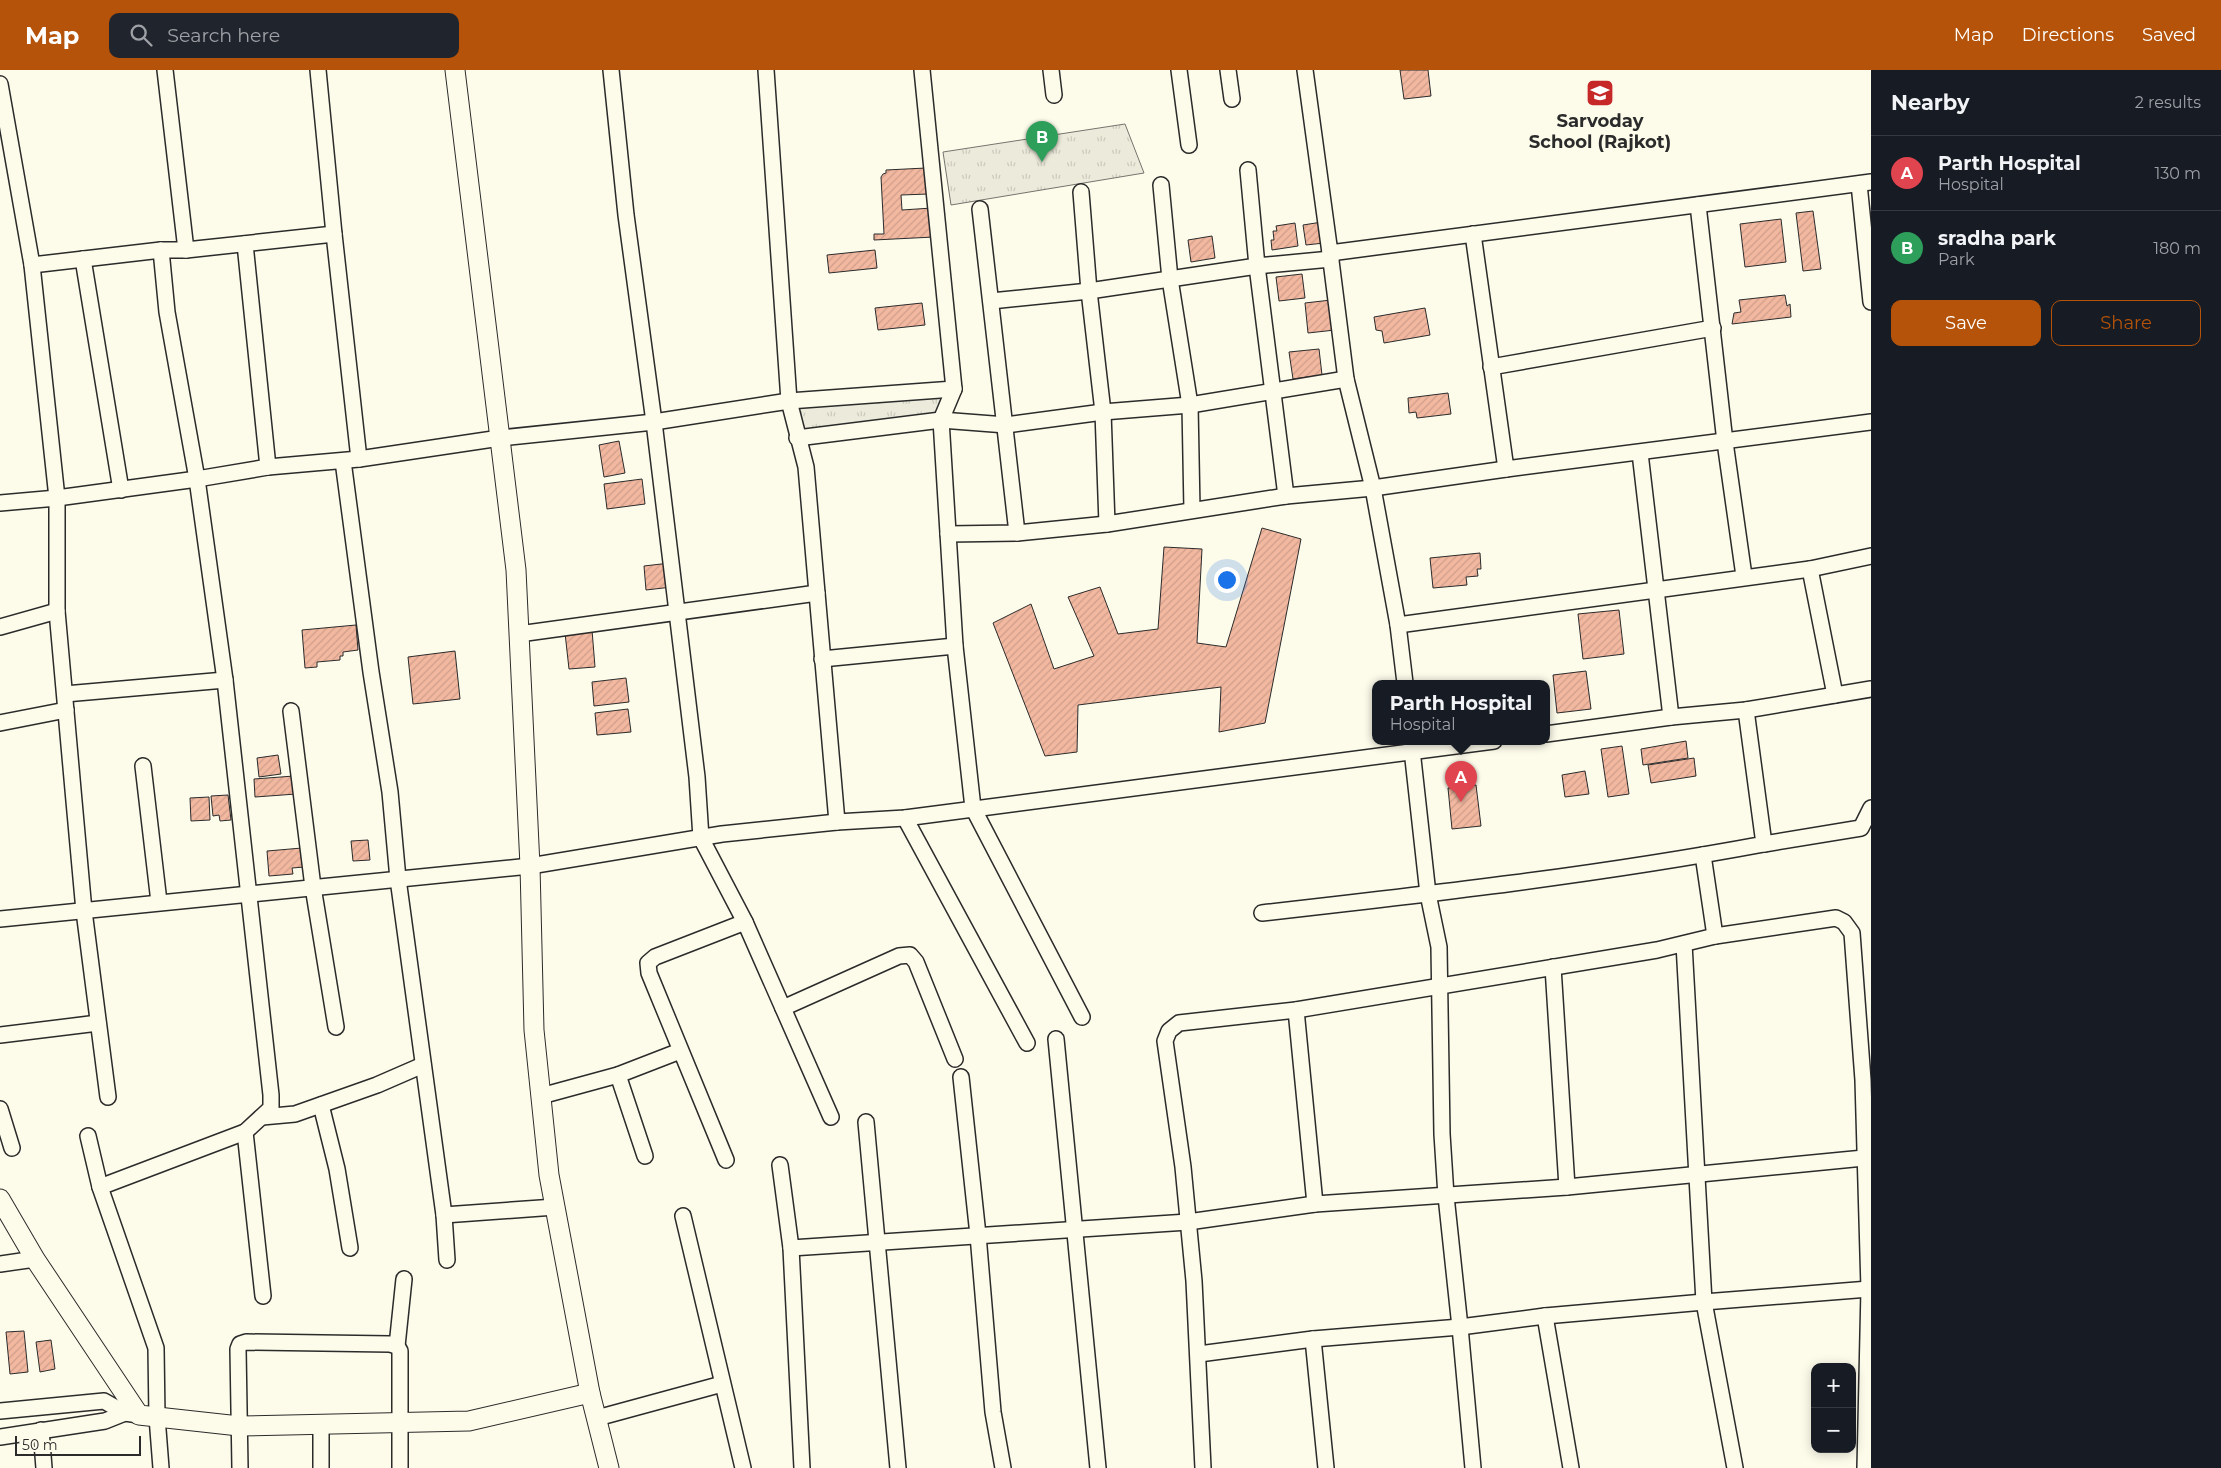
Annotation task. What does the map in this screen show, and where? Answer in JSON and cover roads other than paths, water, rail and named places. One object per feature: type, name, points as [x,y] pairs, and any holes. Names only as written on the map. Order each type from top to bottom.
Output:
[{"type":"street","points":[[164,70],[186,250]]},
{"type":"street","points":[[318,70],[334,234],[360,459]]},
{"type":"street","points":[[456,70],[516,570],[530,866],[534,1030],[549,1174],[590,1393],[609,1468]]},
{"type":"street","points":[[611,70],[626,214],[678,612],[697,777],[701,838],[745,922],[831,1117]]},
{"type":"street","points":[[766,70],[789,401],[806,467],[837,822]]},
{"type":"street","points":[[922,70],[954,389],[941,420],[955,646],[973,808],[1082,1017]]},
{"type":"street","points":[[1051,70],[1054,95]]},
{"type":"street","points":[[1179,70],[1189,146]]},
{"type":"street","points":[[1228,70],[1232,99]]},
{"type":"street","points":[[1304,70],[1331,256],[1346,379],[1373,488],[1398,625],[1405,680]]},
{"type":"street","points":[[0,84],[4,134],[32,265],[57,498],[57,611],[84,910],[108,1096]]},
{"type":"street","points":[[1248,170],[1257,266],[1286,496]]},
{"type":"street","points":[[991,301],[1089,291],[1473,234],[1865,183],[1871,302]]},
{"type":"street","points":[[1162,185],[1170,279],[1190,405],[1192,510]]},
{"type":"street","points":[[1080,192],[1103,412],[1107,524]]},
{"type":"street","points":[[1698,205],[1725,442],[1744,576]]},
{"type":"street","points":[[980,209],[1017,533]]},
{"type":"street","points":[[32,265],[161,250],[186,250],[334,234]]},
{"type":"street","points":[[1473,234],[1506,469]]},
{"type":"street","points":[[245,244],[268,467]]},
{"type":"street","points":[[100,1187],[245,1132],[271,1108],[250,892],[226,680],[197,479],[167,312],[161,250]]},
{"type":"street","points":[[83,259],[121,490]]},
{"type":"street","points":[[1492,367],[1713,328]]},
{"type":"street","points":[[798,438],[941,420],[1006,425],[1103,412],[1190,405],[1346,379]]},
{"type":"street","points":[[0,503],[121,490],[268,467],[360,459],[500,438],[654,422],[789,401],[954,389]]},
{"type":"street","points":[[948,534],[1017,533],[1107,524],[1286,496],[1373,488],[1871,422]]},
{"type":"street","points":[[1640,453],[1671,717]]},
{"type":"street","points":[[343,461],[371,672],[390,792],[398,879],[444,1215],[447,1260]]},
{"type":"street","points":[[1398,625],[1655,591],[1744,576],[1810,569],[1871,556]]},
{"type":"street","points":[[1810,569],[1835,695]]},
{"type":"street","points":[[519,634],[817,594]]},
{"type":"street","points":[[0,627],[57,611]]},
{"type":"street","points":[[822,659],[955,646]]},
{"type":"street","points":[[65,694],[226,680]]},
{"type":"street","points":[[1550,733],[1671,717],[1746,710],[1871,689]]},
{"type":"street","points":[[0,723],[66,710]]},
{"type":"street","points":[[1746,710],[1764,844]]},
{"type":"street","points":[[291,711],[313,887],[336,1027]]},
{"type":"street","points":[[0,918],[530,866],[701,838],[837,822],[905,818],[1428,745]]},
{"type":"street","points":[[1412,746],[1428,894],[1440,947],[1439,986],[1446,1196],[1473,1468]]},
{"type":"street","points":[[144,766],[159,902]]},
{"type":"street","points":[[1262,913],[1428,894],[1703,855],[1861,828],[1871,808]]},
{"type":"street","points":[[905,818],[1026,1042]]},
{"type":"street","points":[[1703,855],[1715,936]]},
{"type":"street","points":[[1203,1468],[1199,1354],[1188,1222],[1183,1166],[1165,1041],[1174,1026],[1179,1023],[1296,1010],[1554,967],[1684,944],[1715,936],[1836,918],[1844,922],[1852,933],[1867,1080],[1864,1158],[1869,1289],[1865,1468]]},
{"type":"street","points":[[726,1160],[680,1051],[649,973],[648,964],[655,957],[745,922]]},
{"type":"street","points":[[1684,944],[1704,1302],[1735,1468]]},
{"type":"street","points":[[783,1008],[900,956],[910,955],[916,962],[955,1060]]},
{"type":"street","points":[[1554,967],[1567,1187]]},
{"type":"street","points":[[1296,1010],[1315,1204]]},
{"type":"street","points":[[0,1035],[98,1023]]},
{"type":"street","points":[[1056,1039],[1073,1229],[1098,1468]]},
{"type":"street","points":[[541,1096],[618,1075],[680,1051]]},
{"type":"street","points":[[262,1117],[295,1114],[377,1085],[423,1065]]},
{"type":"street","points":[[618,1075],[645,1156]]},
{"type":"street","points":[[961,1077],[978,1235],[993,1412],[1003,1468]]},
{"type":"street","points":[[321,1105],[336,1169],[350,1248]]},
{"type":"street","points":[[0,1110],[12,1148]]},
{"type":"street","points":[[866,1122],[898,1468]]},
{"type":"street","points":[[245,1132],[263,1296]]},
{"type":"street","points":[[88,1136],[100,1187],[156,1348],[140,1415]]},
{"type":"street","points":[[791,1248],[1188,1222],[1315,1204],[1567,1187],[1864,1158]]},
{"type":"street","points":[[780,1166],[791,1248],[802,1468]]},
{"type":"street","points":[[0,1199],[35,1259],[140,1415],[161,1468]]},
{"type":"street","points":[[444,1215],[555,1207]]},
{"type":"street","points":[[683,1216],[743,1468]]},
{"type":"street","points":[[0,1264],[35,1259]]},
{"type":"street","points":[[400,1468],[400,1351],[397,1346],[404,1279]]},
{"type":"street","points":[[1199,1354],[1313,1339],[1460,1327],[1545,1316],[1869,1289]]},
{"type":"street","points":[[1545,1316],[1571,1468]]},
{"type":"street","points":[[1313,1339],[1326,1468]]},
{"type":"street","points":[[240,1468],[238,1349],[240,1344],[246,1342],[390,1344],[397,1346]]},
{"type":"street","points":[[597,1418],[722,1384]]},
{"type":"street","points":[[0,1411],[104,1402],[140,1415],[239,1426],[470,1421],[590,1393]]},
{"type":"street","points":[[0,1437],[140,1415]]},
{"type":"street","points":[[321,1424],[321,1468]]},
{"type":"street","points":[[41,1430],[44,1468]]},
{"type":"place","name":"Sarvoday School (Rajkot)","points":[[1600,93]]},
{"type":"place","name":"sradha park","points":[[1042,162]]},
{"type":"place","name":"Parth Hospital","points":[[1461,802]]}]
